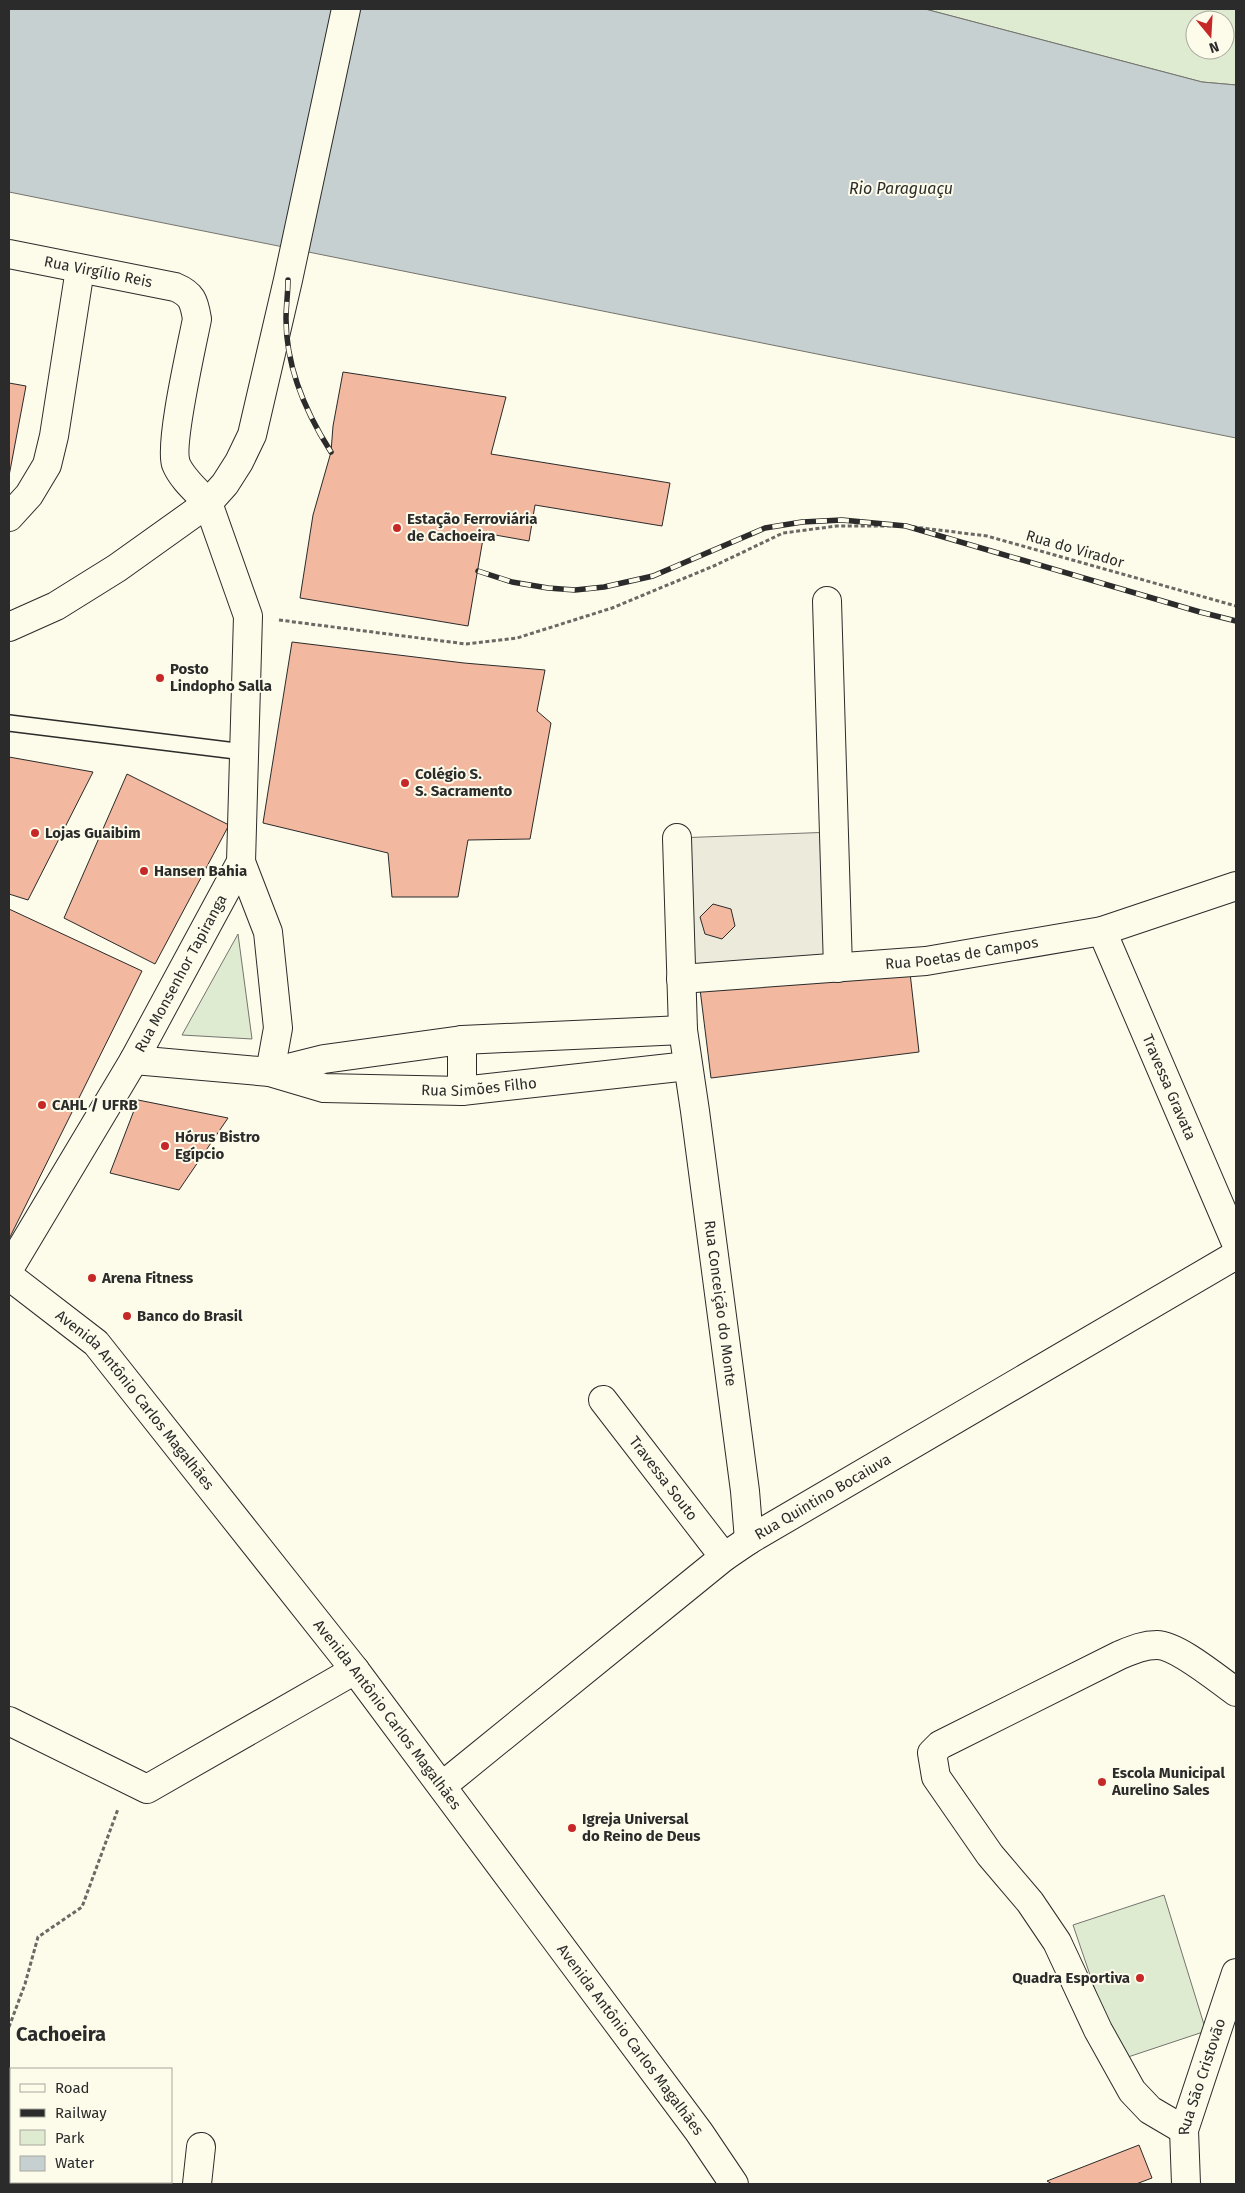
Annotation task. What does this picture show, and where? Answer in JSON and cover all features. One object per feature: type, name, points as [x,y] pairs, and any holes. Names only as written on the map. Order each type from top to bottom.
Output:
[{"type":"street","points":[[9,626],[64,601],[117,568],[208,503],[226,484],[239,462],[252,435],[288,280],[346,9]]},
{"type":"street","name":"Rua Virgílio Reis","points":[[9,254],[175,287],[187,292],[194,304],[196,318],[177,430],[176,462],[180,471],[208,503]]},
{"type":"street","points":[[9,516],[29,495],[47,465],[54,436],[80,269]]},
{"type":"street","points":[[208,503],[248,616]]},
{"type":"street","points":[[827,601],[838,968]]},
{"type":"street","name":"Rua Monsenhor Tapiranga","points":[[9,1269],[134,1060],[241,862],[248,616]]},
{"type":"street","name":"Rua Conceição do Monte","points":[[677,838],[683,1030],[749,1540]]},
{"type":"street","points":[[241,862],[268,932],[278,1028],[270,1072]]},
{"type":"street","name":"Rua Poetas de Campos","points":[[681,979],[926,961],[1102,931],[1236,886]]},
{"type":"street","name":"Travessa Gravata","points":[[1102,931],[1236,1243]]},
{"type":"street","name":"Rua Simões Filho","points":[[270,1072],[324,1059],[462,1040],[683,1030]]},
{"type":"street","points":[[462,1040],[462,1091]]},
{"type":"street","name":"Rua Simões Filho","points":[[134,1060],[270,1072],[324,1088],[462,1091],[688,1066]]},
{"type":"street","name":"Rua Quintino Bocaiuva","points":[[442,1786],[724,1557],[749,1540],[1236,1255]]},
{"type":"street","name":"Avenida Antônio Carlos Magalhães","points":[[9,1276],[96,1343],[355,1670],[699,2132],[734,2184]]},
{"type":"street","name":"Travessa Souto","points":[[603,1400],[724,1557]]},
{"type":"street","points":[[1184,2130],[1150,2110],[1132,2091],[1098,2030],[1057,1942],[1030,1902],[990,1855],[936,1777],[932,1753],[940,1745],[1120,1655],[1142,1646],[1159,1645],[1180,1653],[1236,1692]]},
{"type":"street","points":[[9,1721],[147,1789],[355,1670]]},
{"type":"street","name":"Rua São Cristovão","points":[[1186,2184],[1184,2130],[1236,1973]]},
{"type":"street","points":[[197,2184],[201,2147]]},
{"type":"lane","points":[[9,723],[244,752]]},
{"type":"path","name":"Rua do Virador","points":[[248,616],[466,644],[517,638],[612,608],[716,565],[783,533],[837,526],[906,526],[987,536],[1236,606]]},
{"type":"path","points":[[9,2027],[25,1984],[38,1937],[82,1907],[122,1798],[147,1789]]},
{"type":"green space","points":[[925,9],[1236,9],[1236,85],[1202,82]]},
{"type":"green space","points":[[238,934],[252,1039],[182,1035]]},
{"type":"green space","name":"Quadra Esportiva","points":[[1164,1895],[1206,2031],[1119,2060],[1073,1925]]},
{"type":"shaded area","points":[[833,832],[838,968],[681,979],[677,838]]},
{"type":"water","name":"Rio Paraguaçu","points":[[9,9],[925,9],[1202,82],[1236,85],[1236,438],[9,192]]},
{"type":"building","points":[[343,372],[506,397],[491,454],[670,483],[662,526],[535,505],[529,541],[484,533],[468,626],[300,598],[313,515],[331,452],[333,426]]},
{"type":"building","points":[[9,383],[26,386],[9,476]]},
{"type":"building","name":"Colégio S. S. Sacramento","points":[[292,642],[464,663],[545,670],[537,711],[551,723],[530,839],[468,840],[458,897],[392,897],[388,853],[263,823]]},
{"type":"building","name":"Lojas Guaibim","points":[[9,757],[93,772],[28,900],[9,894]]},
{"type":"building","name":"Hansen Bahia","points":[[127,774],[229,825],[155,964],[64,918]]},
{"type":"building","points":[[713,904],[731,909],[735,926],[722,939],[705,934],[700,917]]},
{"type":"building","name":"CAHL / UFRB","points":[[9,909],[142,971],[9,1239]]},
{"type":"building","points":[[909,964],[919,1052],[711,1078],[700,989]]},
{"type":"building","name":"Hórus Bistro Egípcio","points":[[138,1100],[228,1118],[179,1190],[110,1173]]},
{"type":"building","points":[[10,2128],[10,2183],[23,2184],[9,2184]]},
{"type":"building","points":[[1139,2145],[1152,2178],[1136,2184],[1052,2184],[1047,2181]]},
{"type":"railway","points":[[288,280],[287,337],[294,372],[313,422],[331,452]]},
{"type":"railway","points":[[478,571],[512,582],[548,588],[575,590],[604,587],[653,576],[765,528],[802,522],[842,520],[906,526],[1236,621]]},
{"type":"place","name":"Estação Ferroviária de Cachoeira","points":[[397,528]]},
{"type":"place","name":"Posto Lindopho Salla","points":[[160,678]]},
{"type":"place","name":"Colégio S. S. Sacramento","points":[[405,783]]},
{"type":"place","name":"Lojas Guaibim","points":[[35,833]]},
{"type":"place","name":"Hansen Bahia","points":[[144,871]]},
{"type":"place","name":"CAHL / UFRB","points":[[42,1105]]},
{"type":"place","name":"Hórus Bistro Egípcio","points":[[165,1146]]},
{"type":"place","name":"Arena Fitness","points":[[92,1278]]},
{"type":"place","name":"Banco do Brasil","points":[[127,1316]]},
{"type":"place","name":"Escola Municipal Aurelino Sales","points":[[1102,1782]]},
{"type":"place","name":"Igreja Universal do Reino de Deus","points":[[572,1828]]},
{"type":"place","name":"Quadra Esportiva","points":[[1140,1978]]},
{"type":"district","name":"Cachoeira","points":[[61,2034]]}]
